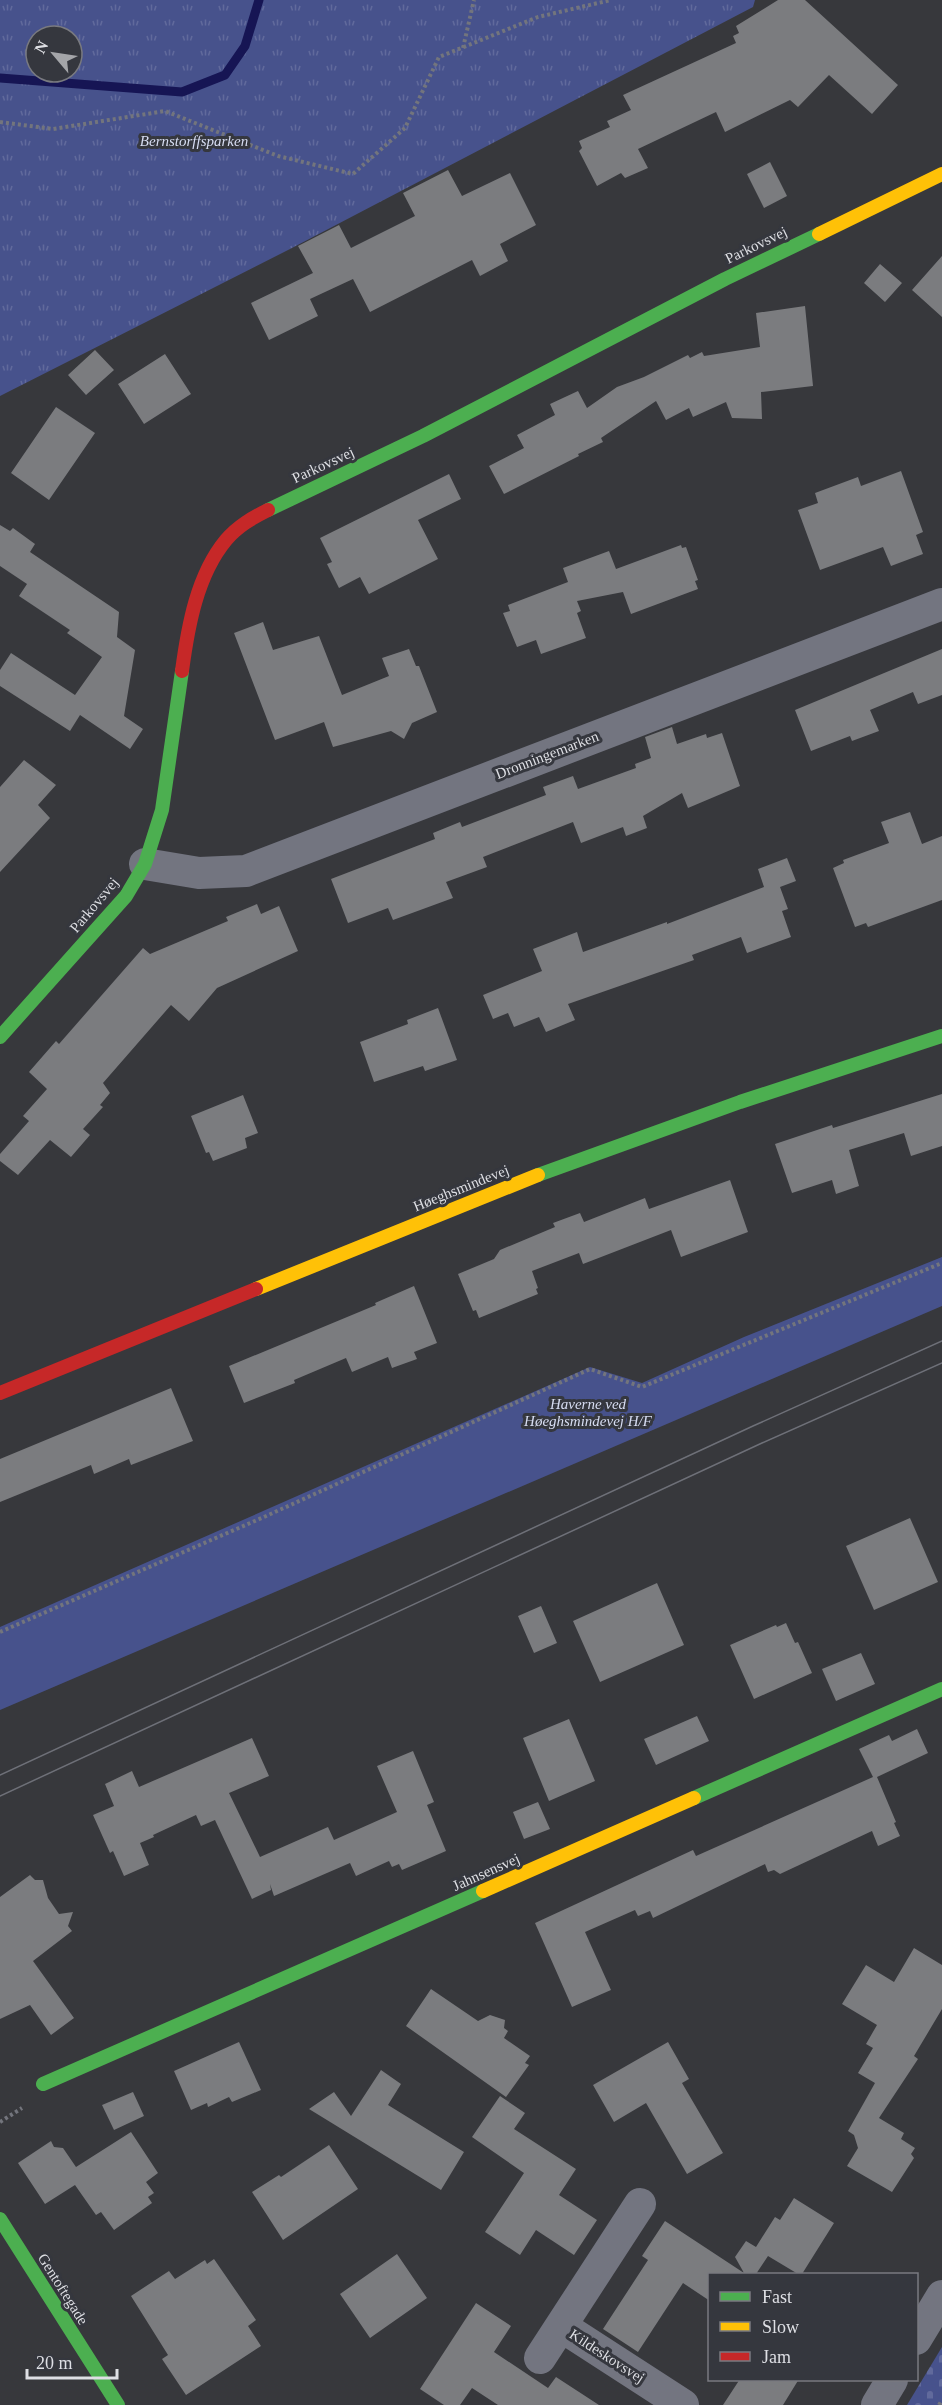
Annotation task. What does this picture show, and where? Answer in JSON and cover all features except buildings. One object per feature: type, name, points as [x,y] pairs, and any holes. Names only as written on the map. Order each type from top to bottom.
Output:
[{"type":"street","name":"Parkovsvej","points":[[0,1037],[126,896],[145,864],[162,810],[188,627],[206,573],[226,540],[245,522],[284,501],[423,436],[725,279],[942,174]]},
{"type":"street","name":"Dronningemarken","points":[[145,864],[199,873],[246,871],[942,604]]},
{"type":"street","name":"Høeghsmindevej","points":[[0,1393],[558,1167],[740,1102],[942,1036]]},
{"type":"street","name":"Jahnsensvej","points":[[43,2084],[942,1689]]},
{"type":"street","name":"Kildeskovsvej","points":[[540,2358],[640,2204]]},
{"type":"street","name":"Gentoftegade","points":[[0,2220],[118,2405]]},
{"type":"street","points":[[918,2336],[942,2296]]},
{"type":"street","name":"Kildeskovsvej","points":[[561,2326],[683,2405]]},
{"type":"street","points":[[877,2405],[891,2381]]},
{"type":"path","points":[[463,48],[474,0]]},
{"type":"path","points":[[0,122],[53,129],[165,111],[278,156],[353,174],[405,128],[439,57],[537,17],[611,0]]},
{"type":"path","points":[[0,1632],[264,1517],[590,1369],[642,1387],[942,1263]]},
{"type":"path","points":[[939,2405],[942,2400]]},
{"type":"green space","name":"Bernstorffsparken","points":[[0,0],[755,0],[753,7],[290,249],[0,396]]},
{"type":"green space","name":"Haverne ved Høeghsmindevej H/F","points":[[942,1257],[942,1306],[0,1710],[0,1627],[590,1367],[642,1383],[744,1337]]},
{"type":"green space","points":[[942,2347],[942,2405],[907,2405]]},
{"type":"waterway","points":[[0,78],[182,92],[225,75],[245,46],[259,0]]},
{"type":"tram line","points":[[0,1775],[753,1426],[942,1341]]},
{"type":"tram line","points":[[0,1796],[762,1443],[942,1363]]},
{"type":"traffic: fast","points":[[268,510],[423,436],[725,279],[819,234]]},
{"type":"traffic: fast","points":[[0,1037],[126,896],[145,864],[162,810],[182,671]]},
{"type":"traffic: fast","points":[[538,1175],[740,1102],[942,1036]]},
{"type":"traffic: fast","points":[[694,1798],[942,1689]]},
{"type":"traffic: fast","points":[[43,2084],[483,1891]]},
{"type":"traffic: fast","points":[[0,2219],[118,2405]]},
{"type":"traffic: slow","points":[[819,234],[942,174]]},
{"type":"traffic: slow","points":[[256,1289],[538,1175]]},
{"type":"traffic: slow","points":[[483,1891],[694,1798]]},
{"type":"traffic: jam","points":[[182,671],[195,602],[216,554],[231,535],[268,510]]},
{"type":"traffic: jam","points":[[0,1393],[256,1289]]}]
